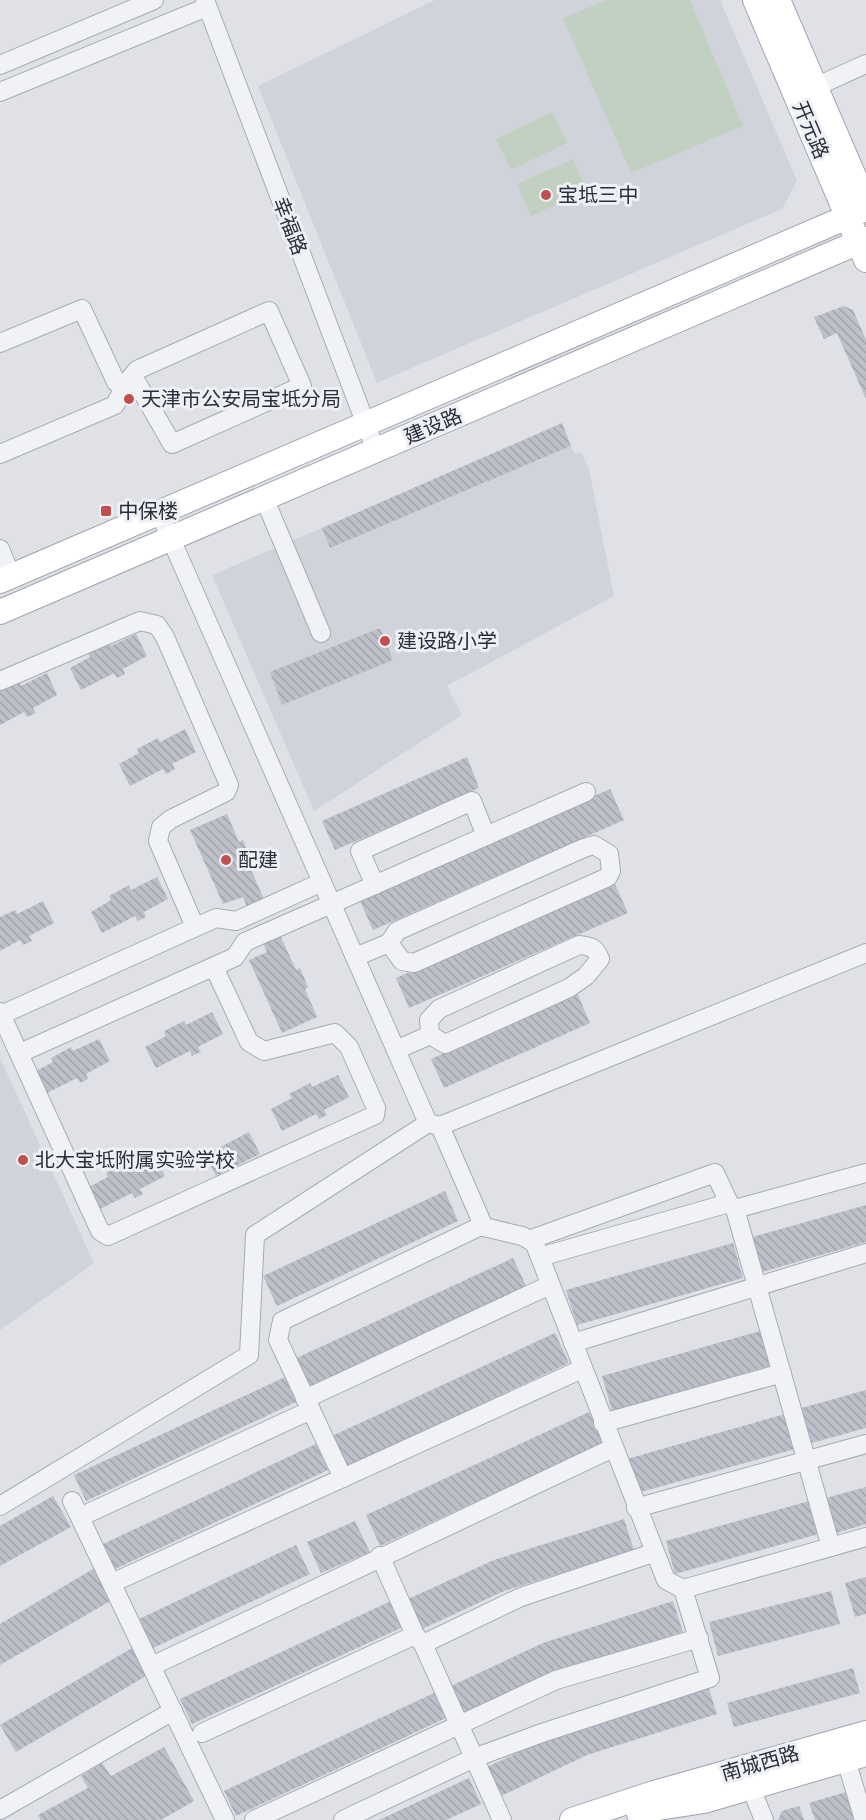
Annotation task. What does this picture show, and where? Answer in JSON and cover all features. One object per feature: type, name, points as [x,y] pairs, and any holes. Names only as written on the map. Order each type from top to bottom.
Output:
[{"type":"main road","name":"开元路","points":[[755,0],[860,210]]},
{"type":"main road","name":"开元路","points":[[778,0],[815,87],[860,210],[864,247]]},
{"type":"main road","name":"建设路","points":[[6,578],[160,514],[860,210]]},
{"type":"main road","name":"建设路","points":[[0,612],[376,451],[864,247]]},
{"type":"main road","name":"南城西路","points":[[659,1807],[866,1733]]},
{"type":"main road","name":"南城西路","points":[[659,1807],[704,1801],[856,1757]]},
{"type":"main road","points":[[572,1820],[659,1807]]},
{"type":"main road","points":[[622,1820],[659,1807]]},
{"type":"street","points":[[0,65],[154,0]]},
{"type":"street","points":[[0,92],[206,3]]},
{"type":"street","name":"幸福路","points":[[206,3],[376,451]]},
{"type":"street","points":[[815,87],[866,64]]},
{"type":"street","points":[[0,343],[82,309],[116,382],[126,383],[137,383],[172,444],[302,386],[269,311],[137,370],[126,383],[115,405],[0,454]]},
{"type":"street","points":[[265,500],[321,633]]},
{"type":"street","points":[[160,514],[396,1050],[483,1225],[282,1321],[278,1340],[343,1478]]},
{"type":"street","points":[[0,549],[6,578]]},
{"type":"street","points":[[0,681],[140,621],[157,625],[165,637],[229,785],[226,792],[171,819],[161,827],[158,841],[195,927]]},
{"type":"street","points":[[20,1053],[236,957],[245,942],[586,792]]},
{"type":"street","points":[[375,885],[360,850],[472,801],[486,836]]},
{"type":"street","points":[[355,957],[389,943],[397,931],[584,848],[594,845],[609,854],[611,871],[608,877],[414,963],[402,961],[389,943]]},
{"type":"street","points":[[214,967],[249,1042],[264,1051],[335,1033],[349,1047],[376,1108],[375,1114],[108,1236],[100,1231],[1,1013],[216,918],[236,921],[322,882]]},
{"type":"street","points":[[236,921],[245,942]]},
{"type":"street","points":[[579,945],[596,950],[600,959],[586,976],[569,988],[445,1044],[430,1035],[429,1020],[439,1009],[579,945]]},
{"type":"street","points":[[0,1506],[249,1355],[255,1235],[434,1125],[866,953]]},
{"type":"street","points":[[396,1050],[430,1035]]},
{"type":"street","points":[[529,1240],[715,1173],[732,1206],[758,1286],[831,1547]]},
{"type":"street","points":[[540,1257],[866,1173]]},
{"type":"street","points":[[480,1226],[534,1242],[653,1553],[666,1581],[683,1589],[866,1538]]},
{"type":"street","points":[[573,1343],[866,1253]]},
{"type":"street","points":[[225,1820],[76,1509],[308,1405],[550,1285]]},
{"type":"street","points":[[112,1583],[582,1369]]},
{"type":"street","points":[[603,1423],[782,1373]]},
{"type":"street","points":[[636,1508],[866,1444]]},
{"type":"street","points":[[152,1666],[380,1556],[613,1448]]},
{"type":"street","points":[[202,1733],[521,1597],[653,1553]]},
{"type":"street","points":[[380,1556],[502,1820]]},
{"type":"street","points":[[343,1820],[474,1758],[542,1733],[710,1678],[683,1589]]},
{"type":"street","points":[[254,1820],[556,1680],[699,1638]]},
{"type":"street","points":[[0,1810],[173,1711]]},
{"type":"street","points":[[856,1757],[864,1820]]},
{"type":"street","points":[[751,1788],[765,1820]]},
{"type":"shaded area","name":"宝坻三中","points":[[435,0],[720,0],[797,181],[782,209],[377,383],[258,86]]},
{"type":"shaded area","name":"建设路小学","points":[[571,446],[575,454],[581,452],[589,469],[614,596],[447,686],[462,715],[314,811],[212,575],[322,528],[330,548]]},
{"type":"shaded area","name":"北大宝坻附属实验学校","points":[[0,1058],[94,1263],[0,1330]]},
{"type":"green space","points":[[607,0],[690,0],[743,126],[631,173],[563,18]]},
{"type":"green space","points":[[552,112],[567,143],[511,170],[496,139]]},
{"type":"green space","points":[[573,159],[587,190],[531,216],[517,184]]},
{"type":"building","points":[[844,306],[853,310],[866,340],[866,399],[837,333],[824,339],[814,317]]},
{"type":"building","points":[[562,423],[571,446],[330,548],[322,528]]},
{"type":"building","points":[[380,628],[393,660],[282,705],[270,672]]},
{"type":"building","points":[[136,634],[147,656],[123,669],[125,674],[117,678],[114,673],[81,690],[70,668],[90,657],[88,653],[109,642],[111,646]]},
{"type":"building","points":[[47,673],[57,695],[33,708],[36,713],[27,717],[24,712],[0,725],[0,691],[19,682],[21,686]]},
{"type":"building","points":[[185,729],[196,752],[172,764],[175,769],[166,774],[163,769],[130,786],[119,764],[139,753],[137,749],[158,738],[160,742]]},
{"type":"building","points":[[467,757],[479,788],[335,850],[322,821]]},
{"type":"building","points":[[610,789],[624,820],[373,930],[359,899]]},
{"type":"building","name":"配建","points":[[227,814],[239,842],[243,840],[251,860],[247,861],[264,899],[247,907],[243,897],[223,904],[190,830]]},
{"type":"building","points":[[157,877],[168,899],[144,912],[146,917],[138,921],[135,916],[102,933],[91,912],[111,900],[109,896],[129,885],[131,890]]},
{"type":"building","points":[[614,882],[628,913],[409,1008],[396,978]]},
{"type":"building","points":[[43,901],[54,923],[29,936],[32,941],[23,945],[20,940],[0,951],[0,917],[15,910],[17,914]]},
{"type":"building","points":[[279,933],[296,970],[300,968],[308,987],[305,989],[317,1017],[282,1033],[249,960],[267,952],[262,941]]},
{"type":"building","points":[[577,993],[590,1023],[444,1088],[431,1059]]},
{"type":"building","points":[[212,1012],[223,1034],[198,1047],[201,1052],[192,1056],[190,1051],[156,1068],[145,1047],[166,1036],[164,1031],[184,1021],[186,1025]]},
{"type":"building","points":[[99,1039],[110,1061],[86,1074],[88,1079],[80,1083],[77,1078],[43,1095],[32,1073],[53,1062],[51,1058],[71,1047],[73,1051]]},
{"type":"building","points":[[338,1075],[349,1097],[324,1110],[327,1115],[319,1119],[316,1114],[282,1131],[271,1109],[292,1098],[289,1094],[310,1083],[312,1087]]},
{"type":"building","points":[[249,1132],[260,1154],[216,1176],[205,1155]]},
{"type":"building","points":[[154,1154],[165,1176],[140,1189],[143,1194],[135,1198],[132,1193],[98,1210],[87,1188],[108,1177],[106,1173],[126,1162],[128,1166]]},
{"type":"building","points":[[445,1191],[458,1221],[277,1306],[263,1276]]},
{"type":"building","points":[[866,1205],[866,1242],[759,1273],[749,1238]]},
{"type":"building","points":[[733,1243],[743,1278],[577,1325],[566,1290]]},
{"type":"building","points":[[513,1258],[527,1288],[304,1392],[290,1361]]},
{"type":"building","points":[[760,1331],[770,1366],[612,1411],[602,1376]]},
{"type":"building","points":[[555,1333],[569,1363],[346,1467],[332,1436]]},
{"type":"building","points":[[285,1377],[296,1402],[86,1501],[74,1475]]},
{"type":"building","points":[[866,1390],[866,1428],[808,1444],[798,1409]]},
{"type":"building","points":[[589,1412],[603,1443],[380,1546],[366,1515]]},
{"type":"building","points":[[785,1414],[795,1449],[637,1493],[627,1459]]},
{"type":"building","points":[[316,1444],[328,1470],[115,1569],[103,1544]]},
{"type":"building","points":[[866,1487],[866,1524],[836,1533],[826,1498]]},
{"type":"building","points":[[53,1496],[71,1527],[0,1566],[0,1526]]},
{"type":"building","points":[[809,1501],[819,1534],[675,1574],[666,1541]]},
{"type":"building","points":[[624,1519],[634,1550],[504,1591],[420,1630],[408,1599],[494,1560]]},
{"type":"building","points":[[355,1521],[370,1552],[321,1573],[307,1542]]},
{"type":"building","points":[[296,1545],[310,1574],[153,1648],[139,1619]]},
{"type":"building","points":[[93,1569],[112,1600],[0,1665],[0,1624]]},
{"type":"building","points":[[866,1577],[866,1614],[855,1617],[845,1583]]},
{"type":"building","points":[[831,1591],[840,1624],[718,1656],[709,1622]]},
{"type":"building","points":[[391,1601],[403,1627],[192,1724],[180,1699]]},
{"type":"building","points":[[673,1601],[683,1632],[553,1674],[465,1715],[451,1686],[543,1643]]},
{"type":"building","points":[[137,1645],[153,1672],[16,1752],[0,1725]]},
{"type":"building","points":[[853,1668],[860,1693],[734,1727],[727,1703]]},
{"type":"building","points":[[707,1683],[717,1714],[587,1755],[499,1797],[485,1768],[577,1725]]},
{"type":"building","points":[[434,1693],[446,1718],[236,1816],[224,1791]]},
{"type":"building","points":[[164,1747],[194,1801],[161,1820],[41,1820],[38,1815],[88,1788],[81,1776],[102,1763],[111,1776]]},
{"type":"building","points":[[469,1778],[481,1804],[446,1820],[379,1820]]},
{"type":"building","points":[[846,1792],[855,1820],[815,1820],[809,1803]]},
{"type":"building","points":[[799,1806],[804,1820],[778,1820],[782,1811]]},
{"type":"place","name":"宝坻三中","points":[[546,195]]},
{"type":"place","name":"天津市公安局宝坻分局","points":[[129,399]]},
{"type":"place","name":"中保楼","points":[[106,511]]},
{"type":"place","name":"建设路小学","points":[[385,641]]},
{"type":"place","name":"配建","points":[[226,860]]},
{"type":"place","name":"北大宝坻附属实验学校","points":[[23,1160]]}]
